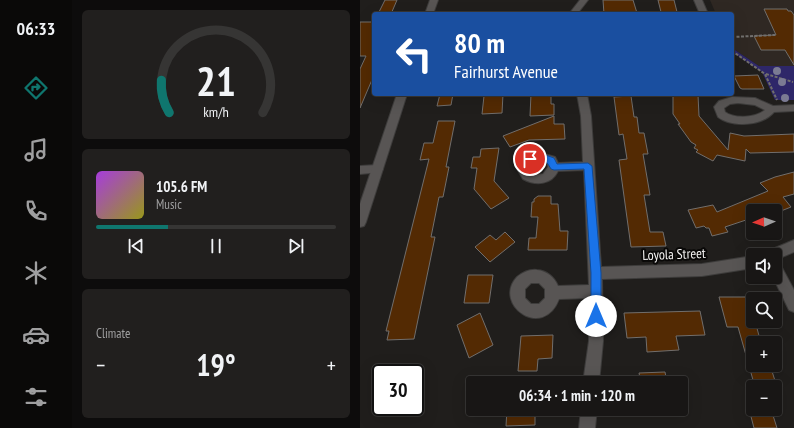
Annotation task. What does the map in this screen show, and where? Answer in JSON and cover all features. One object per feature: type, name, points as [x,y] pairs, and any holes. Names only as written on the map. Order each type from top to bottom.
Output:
[{"type":"street","points":[[430,12],[434,0]]},
{"type":"street","points":[[575,12],[584,0]]},
{"type":"street","points":[[698,0],[703,12]]},
{"type":"street","points":[[360,222],[401,96]]},
{"type":"street","points":[[582,96],[586,116],[596,273],[596,341],[592,376]]},
{"type":"street","points":[[776,108],[794,108]]},
{"type":"street","points":[[554,167],[588,166]]},
{"type":"street","points":[[360,170],[377,169]]},
{"type":"street","points":[[782,251],[794,246]]},
{"type":"street","name":"Loyola Street","points":[[596,273],[702,270],[746,263]]},
{"type":"street","points":[[782,278],[794,305]]},
{"type":"street","points":[[554,293],[596,291]]},
{"type":"street","points":[[587,428],[588,416]]},
{"type":"path","points":[[734,37],[775,35]]},
{"type":"path","points":[[734,52],[765,74],[793,82]]},
{"type":"path","points":[[765,74],[776,108]]},
{"type":"shaded area","points":[[710,0],[794,0],[794,66],[759,66],[734,49],[734,12],[715,12]]},
{"type":"shaded area","points":[[734,49],[759,66],[794,66],[794,100],[775,100],[762,72],[734,53]]},
{"type":"building","points":[[385,0],[397,0],[392,12],[379,12]]},
{"type":"building","points":[[603,0],[633,0],[637,12],[604,12]]},
{"type":"building","points":[[658,0],[674,0],[677,12],[661,12]]},
{"type":"building","points":[[764,9],[787,9],[794,15],[794,65],[785,50],[761,50],[754,36],[776,35]]},
{"type":"building","points":[[360,22],[372,22],[372,80],[360,108],[360,69],[366,56],[360,56]]},
{"type":"building","points":[[758,75],[764,89],[742,89],[734,76]]},
{"type":"building","points":[[440,96],[453,96],[451,105],[437,106]]},
{"type":"building","points":[[484,96],[503,96],[502,113],[482,114]]},
{"type":"building","points":[[531,96],[551,96],[551,104],[554,104],[554,115],[530,116]]},
{"type":"building","points":[[631,96],[634,117],[637,117],[639,133],[644,133],[648,154],[643,154],[650,195],[644,195],[650,232],[663,232],[666,246],[631,247],[619,160],[627,159],[623,134],[619,135],[614,97]]},
{"type":"building","points":[[673,96],[698,96],[699,116],[728,150],[730,133],[744,136],[794,134],[794,152],[750,153],[746,149],[745,161],[717,155],[713,161],[696,152],[698,150],[694,148],[696,145],[691,142],[678,124],[680,124],[673,114]]},
{"type":"building","points":[[554,116],[554,124],[564,124],[565,139],[529,140],[510,147],[503,136]]},
{"type":"building","points":[[438,121],[455,121],[446,167],[449,167],[443,197],[439,197],[431,237],[435,237],[414,339],[387,340],[389,331],[386,331],[429,159],[420,160],[424,143],[433,143]]},
{"type":"building","points":[[499,148],[494,181],[509,198],[491,209],[474,189],[477,168],[471,168],[473,157],[480,157],[481,149]]},
{"type":"building","points":[[794,172],[794,194],[783,197],[791,207],[782,211],[782,204],[746,204],[746,220],[725,227],[728,232],[712,236],[709,228],[704,226],[696,228],[688,210],[713,205],[717,212],[768,191],[760,183]]},
{"type":"building","points":[[538,196],[551,196],[551,204],[558,204],[560,231],[568,231],[567,250],[528,250],[529,238],[536,238],[538,217],[531,217],[532,202],[534,202],[534,199]]},
{"type":"building","points":[[505,232],[515,242],[490,262],[475,247],[490,235],[496,240]]},
{"type":"building","points":[[468,275],[493,275],[489,303],[464,303]]},
{"type":"building","points":[[719,297],[746,297],[746,328],[757,328],[759,336],[746,336],[746,355],[738,327],[727,327]]},
{"type":"building","points":[[700,311],[705,335],[676,336],[679,350],[647,352],[646,337],[627,338],[624,313]]},
{"type":"building","points":[[480,313],[493,345],[469,358],[457,325]]},
{"type":"building","points":[[553,335],[552,358],[538,359],[537,371],[518,371],[521,336]]},
{"type":"building","points":[[665,372],[666,376],[640,376],[639,373]]},
{"type":"building","points":[[751,372],[772,372],[775,380],[753,380]]},
{"type":"building","points":[[507,416],[535,416],[535,425],[506,426]]},
{"type":"building","points":[[751,416],[773,416],[777,428],[754,428]]},
{"type":"route","points":[[530,159],[538,156],[547,158],[551,160],[554,167],[588,166],[596,273],[596,316]]}]
